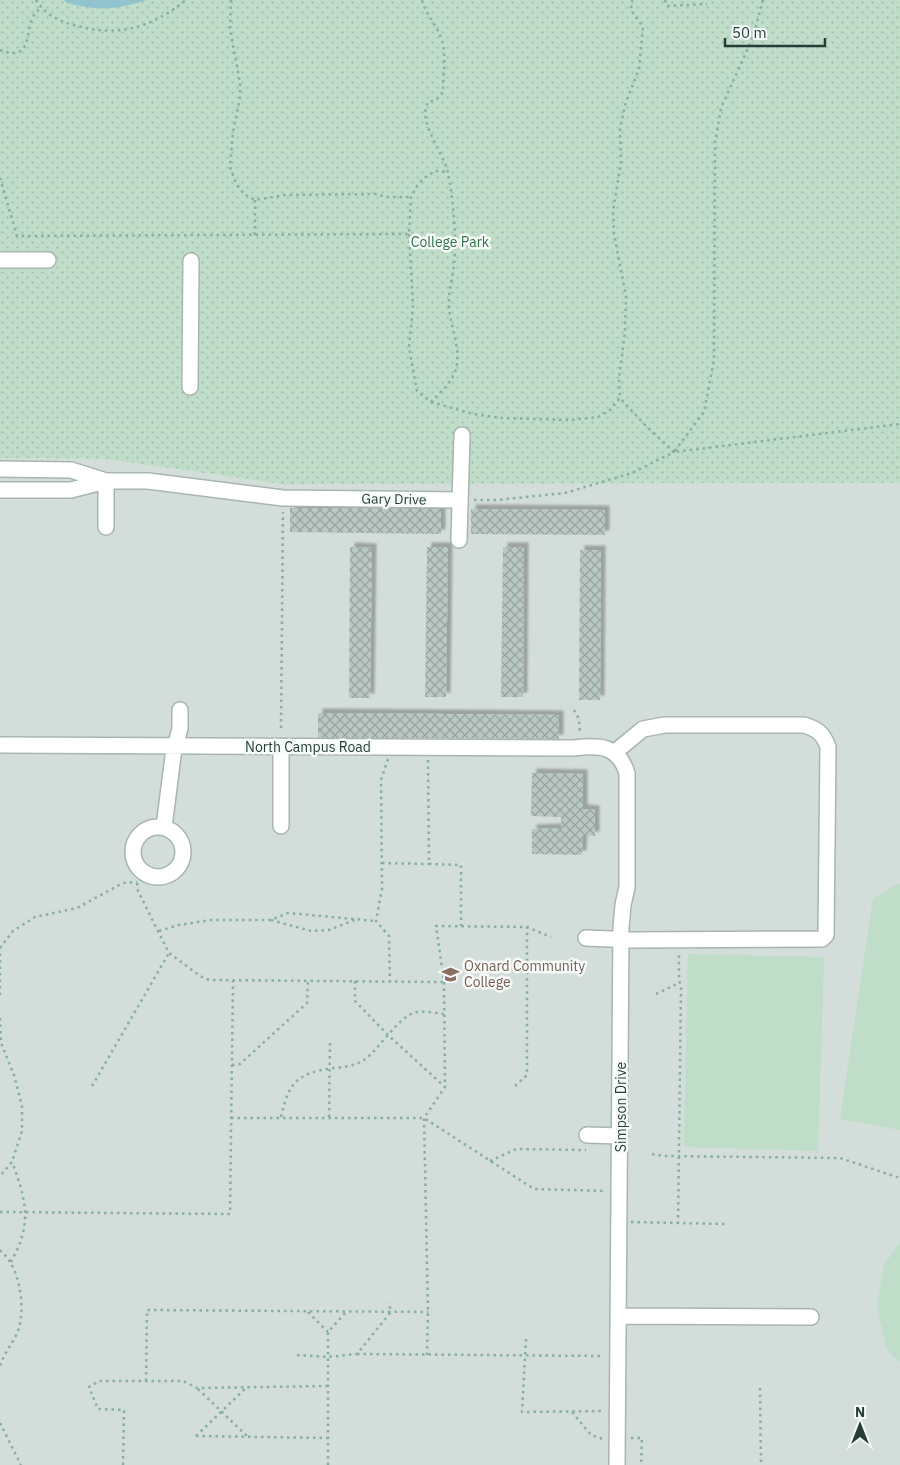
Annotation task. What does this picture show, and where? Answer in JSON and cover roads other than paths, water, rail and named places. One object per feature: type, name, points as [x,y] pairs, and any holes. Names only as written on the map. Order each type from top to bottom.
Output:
[{"type":"street","points":[[0,260],[48,260]]},
{"type":"street","points":[[190,387],[191,261]]},
{"type":"street","points":[[459,540],[462,435]]},
{"type":"street","name":"Gary Drive","points":[[0,469],[71,470],[106,481]]},
{"type":"street","points":[[106,481],[106,527]]},
{"type":"street","name":"Gary Drive","points":[[0,490],[70,490],[106,481],[148,481],[283,498],[459,500]]},
{"type":"street","points":[[164,827],[173,756],[180,728],[180,710]]},
{"type":"street","points":[[586,938],[621,940],[822,939],[826,935],[828,747],[824,737],[816,729],[804,725],[665,725],[643,730],[615,752]]},
{"type":"street","name":"North Campus Road","points":[[0,745],[574,748],[595,746],[615,752]]},
{"type":"street","points":[[281,747],[281,826]]},
{"type":"street","name":"Simpson Drive","points":[[615,752],[623,762],[627,773],[627,887],[623,905],[621,940],[617,1465]]},
{"type":"street","points":[[155,826],[164,827],[172,830],[182,843],[182,860],[178,868],[172,873],[142,879],[140,870],[132,856],[132,847],[140,833],[155,826]]},
{"type":"street","points":[[587,1142],[620,1136]]},
{"type":"street","points":[[619,1316],[811,1317]]},
{"type":"water","points":[[64,0],[147,0],[125,6],[98,8],[79,6],[67,3]]},
{"type":"place","name":"Oxnard Community College","points":[[450,974]]},
{"type":"park label","name":"College Park","points":[[450,242]]}]
